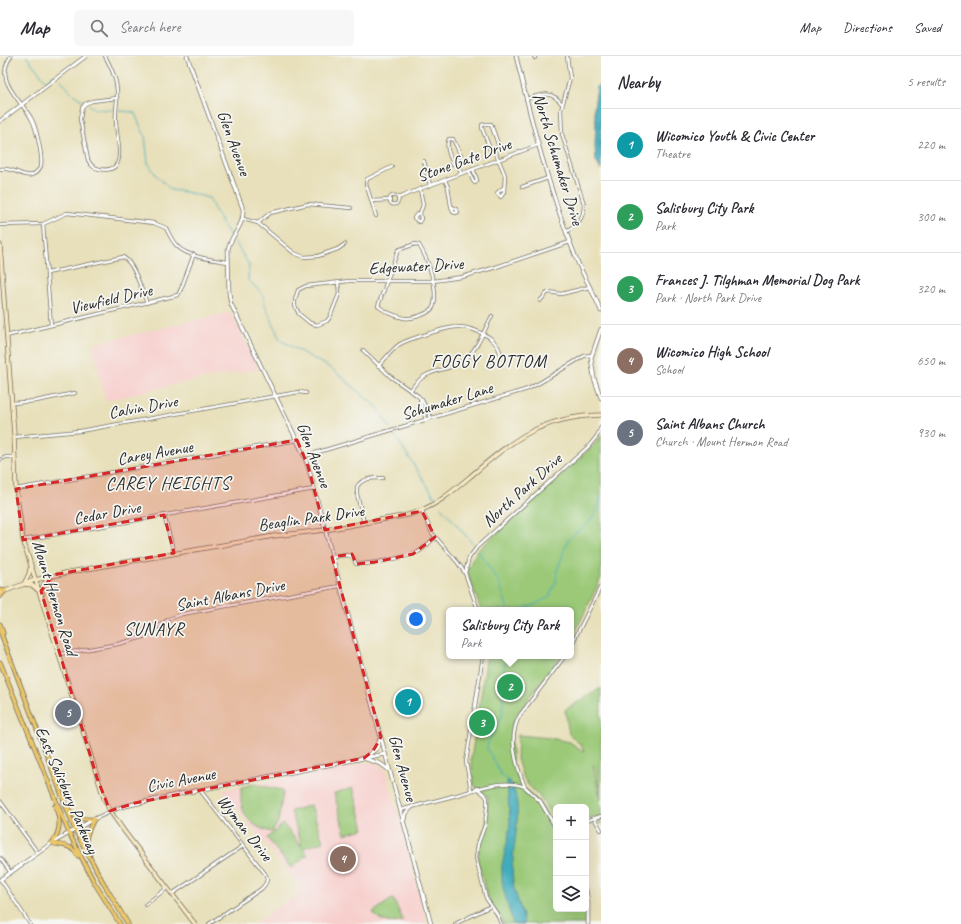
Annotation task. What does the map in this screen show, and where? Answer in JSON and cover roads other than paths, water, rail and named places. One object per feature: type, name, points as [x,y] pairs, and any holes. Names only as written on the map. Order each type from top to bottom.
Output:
[{"type":"main road","name":"Mount Hermon Road","points":[[0,245],[12,403],[16,489],[23,540],[29,562],[60,654],[97,778],[110,811],[195,924]]},
{"type":"main road","name":"Beaglin Park Drive","points":[[5,591],[53,575],[274,536],[325,530],[408,515],[422,511],[447,496],[502,450],[523,435],[562,420],[601,415]]},
{"type":"main road","points":[[29,562],[29,574],[24,584],[32,585],[40,593]]},
{"type":"main road","points":[[44,607],[41,591],[45,582],[53,575]]},
{"type":"main road","points":[[0,592],[5,591]]},
{"type":"main road","points":[[0,597],[5,591]]},
{"type":"main road","points":[[0,624],[3,633],[1,636]]},
{"type":"main road","name":"East Salisbury Parkway","points":[[0,631],[75,830],[104,884],[128,924]]},
{"type":"main road","name":"East Salisbury Parkway","points":[[0,662],[69,833],[89,874],[120,924]]},
{"type":"main road","points":[[44,771],[50,794],[59,816],[59,830],[52,843],[66,845],[74,850],[83,867],[89,874]]},
{"type":"main road","points":[[54,777],[72,813],[79,818],[94,819],[88,832],[86,846],[102,876],[104,884]]},
{"type":"street","points":[[0,169],[11,169],[27,176],[35,173],[40,167],[40,156],[31,118],[11,90],[5,78],[5,70],[11,56]]},
{"type":"street","points":[[0,121],[86,56]]},
{"type":"street","points":[[105,56],[115,79],[117,98],[116,123],[120,151],[119,160],[110,169],[105,170],[96,168],[91,165],[88,160],[80,119],[81,110],[85,104],[90,102],[117,98]]},
{"type":"street","name":"Glen Avenue","points":[[187,56],[244,209],[240,227],[229,245],[229,293],[231,304],[304,456],[431,924]]},
{"type":"street","name":"North Schumaker Drive","points":[[516,56],[538,145],[566,232],[589,287],[601,310]]},
{"type":"street","points":[[566,232],[574,228],[580,221],[584,212],[584,204],[562,134],[562,104],[570,78],[567,56]]},
{"type":"street","points":[[526,99],[547,94],[555,97],[562,104]]},
{"type":"street","points":[[494,149],[499,147],[490,124],[482,125],[490,149],[494,149],[505,175],[503,188]]},
{"type":"street","points":[[449,139],[453,139],[463,160],[458,163],[453,164],[447,147],[447,142],[449,139]]},
{"type":"street","name":"Stone Gate Drive","points":[[372,202],[390,200],[391,197],[394,196],[398,198],[538,145]]},
{"type":"street","points":[[424,161],[430,185]]},
{"type":"street","points":[[458,163],[461,173]]},
{"type":"street","points":[[376,216],[366,184],[367,179],[392,167]]},
{"type":"street","points":[[469,171],[475,183],[477,180],[473,169]]},
{"type":"street","points":[[522,187],[549,178]]},
{"type":"street","points":[[445,180],[448,187],[451,206]]},
{"type":"street","points":[[420,189],[422,204],[420,213]]},
{"type":"street","name":"Stone Gate Drive","points":[[390,200],[391,203],[396,204],[398,202],[398,198]]},
{"type":"street","points":[[258,223],[270,213],[308,204],[351,208]]},
{"type":"street","points":[[0,225],[43,224],[66,213],[154,223],[166,228],[175,244],[181,250],[208,259],[228,262]]},
{"type":"street","points":[[243,219],[258,223],[294,252],[304,257],[318,256],[338,249],[345,244]]},
{"type":"street","points":[[43,224],[51,325]]},
{"type":"street","name":"Edgewater Drive","points":[[338,282],[339,294],[330,317],[324,323],[317,325],[310,323],[299,314],[295,306],[297,292],[300,288],[306,286],[338,282],[349,281],[387,282],[462,277],[570,242]]},
{"type":"street","points":[[415,244],[419,245],[424,254],[433,280],[435,294],[434,306],[431,310],[423,314],[408,318],[382,310],[378,306],[387,282],[398,250],[415,244]]},
{"type":"street","name":"Viewfield Drive","points":[[6,336],[170,298],[180,293],[194,254]]},
{"type":"street","points":[[47,273],[123,257],[130,262],[147,303]]},
{"type":"street","points":[[540,301],[549,292],[561,294],[589,287]]},
{"type":"street","points":[[410,390],[414,384],[430,372],[455,365],[464,360],[476,346],[492,316]]},
{"type":"street","points":[[378,366],[401,344],[456,327],[471,329],[488,337],[497,346],[501,355],[500,358]]},
{"type":"street","points":[[601,329],[591,355],[592,372],[601,398]]},
{"type":"street","points":[[363,350],[391,377],[420,398],[431,418]]},
{"type":"street","name":"Schumaker Lane","points":[[304,456],[528,389],[584,356],[591,355]]},
{"type":"street","name":"Calvin Drive","points":[[14,437],[80,431],[299,392],[306,393]]},
{"type":"street","points":[[12,403],[36,401],[75,393]]},
{"type":"street","points":[[420,398],[426,420]]},
{"type":"street","name":"North Park Drive","points":[[465,573],[466,564],[474,550],[496,528],[589,446],[597,436],[601,427]]},
{"type":"street","name":"Carey Avenue","points":[[16,489],[297,440]]},
{"type":"street","points":[[0,460],[6,457],[14,458]]},
{"type":"street","points":[[364,523],[356,487],[365,480],[384,478]]},
{"type":"street","name":"Cedar Drive","points":[[23,540],[314,489]]},
{"type":"street","points":[[422,511],[426,524],[435,537],[465,573],[477,607]]},
{"type":"street","points":[[164,515],[174,553]]},
{"type":"street","points":[[332,557],[348,555],[353,557],[356,564],[375,562],[413,554],[422,549],[435,537]]},
{"type":"street","name":"Saint Albans Drive","points":[[60,654],[118,644],[143,637],[169,619],[182,614],[340,586]]},
{"type":"street","points":[[574,640],[601,586]]},
{"type":"street","points":[[471,790],[466,762],[483,659]]},
{"type":"street","points":[[525,787],[515,760],[514,736],[517,722],[520,715],[563,659]]},
{"type":"street","points":[[364,758],[377,748],[381,737]]},
{"type":"street","name":"Civic Avenue","points":[[0,880],[52,843],[110,811],[135,803],[385,754]]},
{"type":"street","points":[[364,758],[381,764],[390,771]]},
{"type":"street","points":[[401,810],[477,788],[513,783],[525,787],[540,801],[553,823]]},
{"type":"street","points":[[477,788],[487,798],[487,807],[485,826],[478,844],[476,858],[486,898],[490,906],[497,914],[501,924]]},
{"type":"street","name":"Wyman Drive","points":[[200,790],[268,877],[267,882],[262,889],[209,924]]},
{"type":"street","points":[[0,801],[38,853]]},
{"type":"street","points":[[403,822],[406,814],[413,806]]},
{"type":"street","points":[[589,820],[601,816]]},
{"type":"street","points":[[594,818],[601,830]]},
{"type":"street","points":[[172,894],[243,846]]},
{"type":"street","points":[[0,858],[11,873]]},
{"type":"street","points":[[0,880],[30,924]]},
{"type":"street","points":[[145,905],[167,888]]},
{"type":"street","points":[[455,924],[490,906]]},
{"type":"street","points":[[588,912],[588,924]]},
{"type":"water","points":[[601,83],[601,170],[596,161],[596,123],[594,108],[597,87]]},
{"type":"water","points":[[507,781],[510,781],[515,793],[517,805],[512,869],[515,893],[524,924],[513,924],[503,888],[502,865],[510,823]]},
{"type":"waterway","points":[[26,56],[46,81],[53,75],[56,76]]},
{"type":"waterway","points":[[61,80],[72,93],[83,101]]},
{"type":"waterway","points":[[89,105],[95,109],[112,110]]},
{"type":"waterway","points":[[120,111],[134,112],[145,136],[148,163],[156,175],[171,190],[209,198],[217,215],[231,237]]},
{"type":"waterway","points":[[235,242],[249,265],[248,280],[263,294],[265,305],[280,340],[332,369],[378,408],[390,428]]},
{"type":"waterway","points":[[393,433],[436,499]]},
{"type":"waterway","points":[[528,607],[549,597],[556,582],[557,571],[568,540],[576,532],[587,525],[597,511],[601,496]]},
{"type":"waterway","points":[[441,507],[474,545]]},
{"type":"waterway","points":[[478,551],[499,582],[507,607]]},
{"type":"waterway","points":[[506,659],[502,683],[502,715],[487,748],[502,776],[510,781]]},
{"type":"place","name":"Salisbury City Park","points":[[510,687]]},
{"type":"place","name":"Wicomico Youth & Civic Center","points":[[408,702]]},
{"type":"place","name":"Saint Albans Church","points":[[68,713]]},
{"type":"place","name":"Frances J. Tilghman Memorial Dog Park","points":[[482,723]]},
{"type":"place","name":"Wicomico High School","points":[[343,859]]},
{"type":"district","name":"FOGGY BOTTOM","points":[[489,361]]},
{"type":"district","name":"CAREY HEIGHTS","points":[[168,483]]},
{"type":"district","name":"SUNAYR","points":[[154,629]]}]
